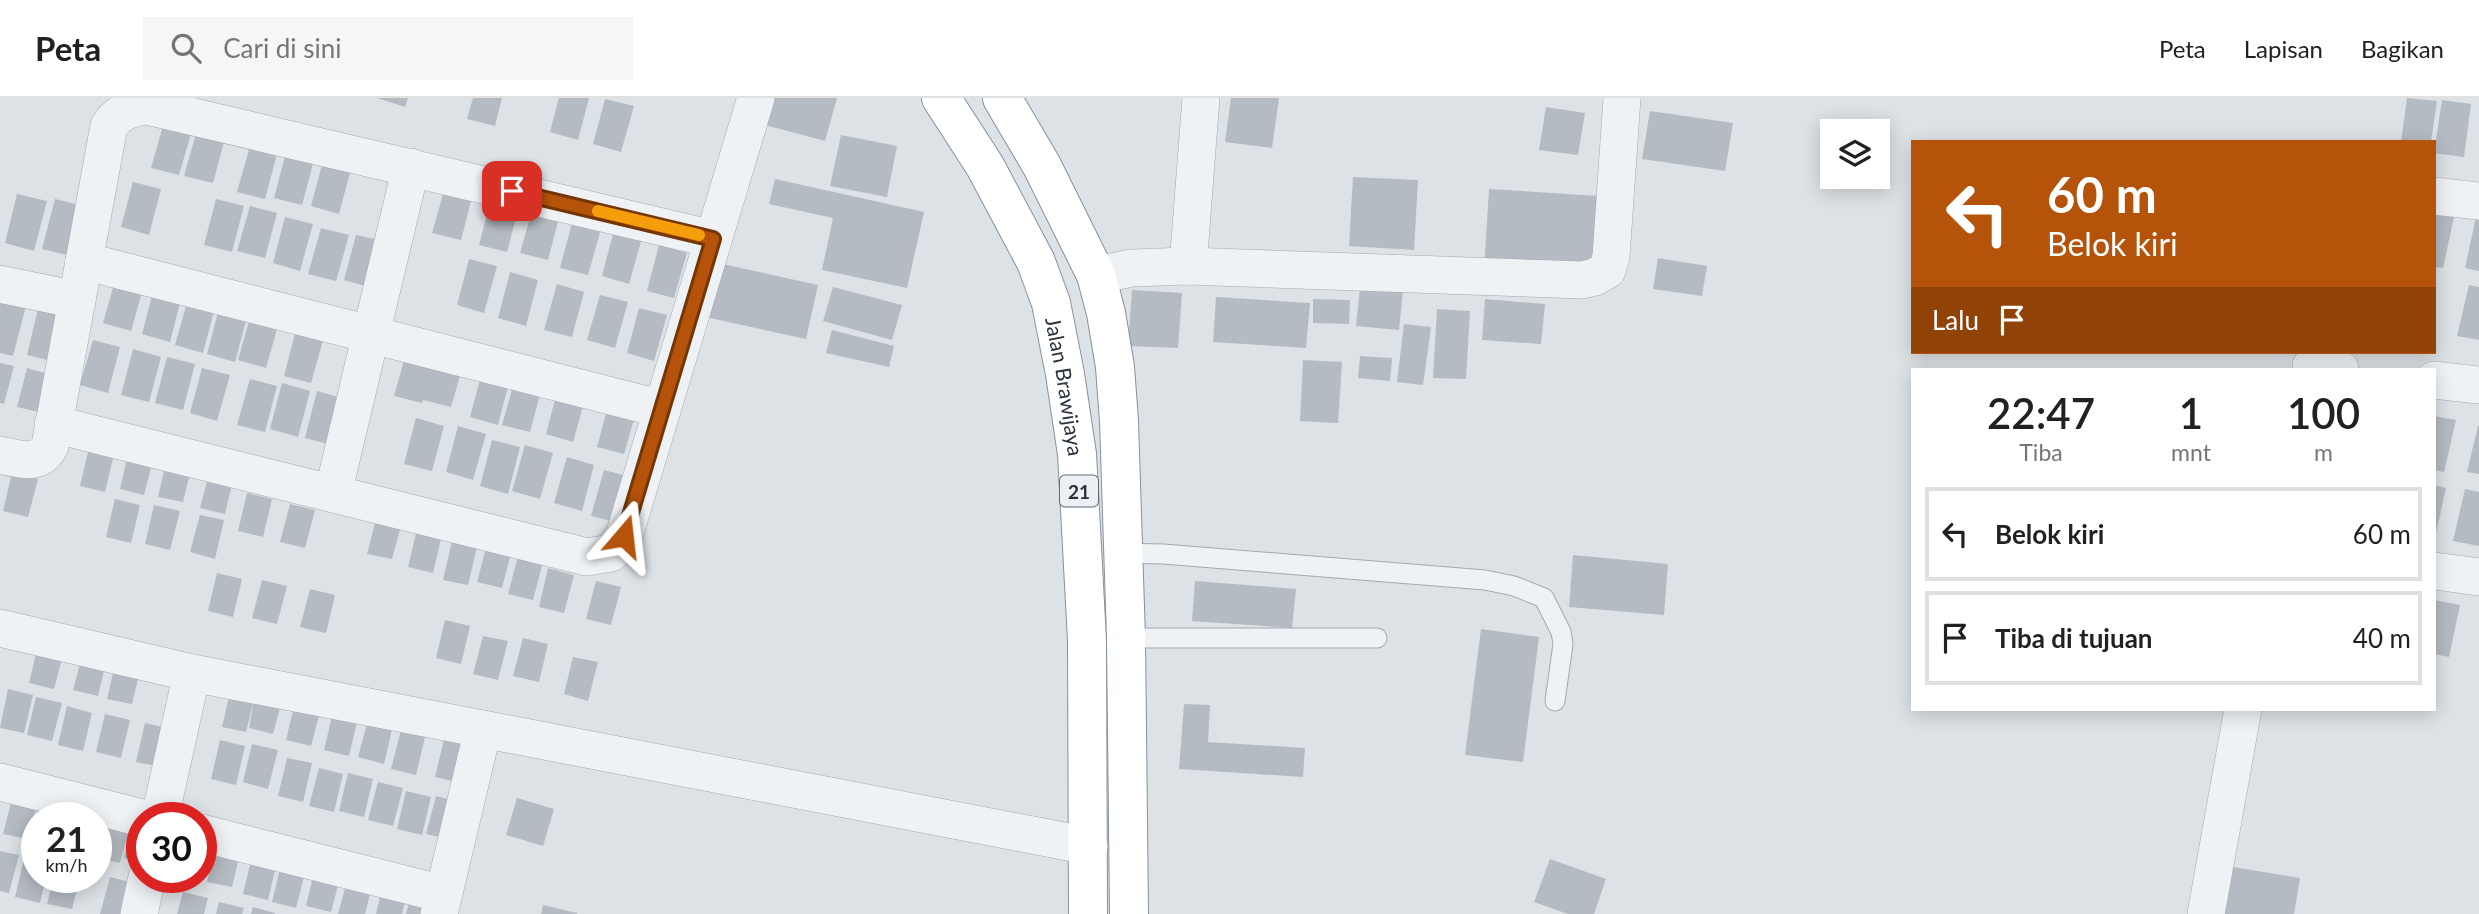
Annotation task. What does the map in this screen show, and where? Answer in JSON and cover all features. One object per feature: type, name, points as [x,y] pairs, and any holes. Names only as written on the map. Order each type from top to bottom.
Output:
[{"type":"highway","name":"Jalan Brawijaya","points":[[941,98],[985,166],[1036,262],[1051,303],[1063,362],[1077,454],[1087,640],[1088,914]]},
{"type":"highway","name":"Jalan Brawijaya","points":[[1002,98],[1042,166],[1096,275],[1106,313],[1115,368],[1126,638],[1129,914]]},
{"type":"street","points":[[53,424],[587,557],[611,553],[624,536],[756,98]]},
{"type":"street","points":[[1188,267],[1201,98]]},
{"type":"street","points":[[1096,275],[1132,268],[1188,267],[1582,279],[1595,277],[1607,270],[1611,257],[1622,98]]},
{"type":"street","points":[[0,455],[25,460],[40,458],[50,446],[109,126],[114,119],[132,108],[147,106],[713,239]]},
{"type":"street","points":[[333,493],[411,167]]},
{"type":"street","points":[[2436,196],[2479,201]]},
{"type":"street","points":[[84,261],[663,409]]},
{"type":"street","points":[[0,284],[77,300]]},
{"type":"street","points":[[2436,380],[2479,385]]},
{"type":"street","points":[[2436,571],[2479,577]]},
{"type":"street","points":[[0,628],[192,673],[1088,846]]},
{"type":"street","points":[[163,802],[192,673]]},
{"type":"street","points":[[2206,914],[2243,711]]},
{"type":"street","points":[[217,838],[441,904],[483,729]]},
{"type":"street","points":[[0,782],[126,814]]},
{"type":"street","points":[[139,914],[144,893]]},
{"type":"lane","points":[[1122,553],[1485,580],[1514,586],[1544,598],[1562,632],[1563,644],[1555,701]]},
{"type":"lane","points":[[1126,638],[1377,638]]},
{"type":"building","points":[[377,98],[408,98],[405,107]]},
{"type":"building","points":[[473,98],[502,98],[495,126],[467,119]]},
{"type":"building","points":[[559,98],[589,98],[578,140],[550,132]]},
{"type":"building","points":[[772,98],[837,98],[825,141],[765,125]]},
{"type":"building","points":[[1231,98],[1279,98],[1272,148],[1225,142]]},
{"type":"building","points":[[2407,98],[2437,101],[2431,140],[2401,140]]},
{"type":"building","points":[[605,99],[634,106],[621,152],[593,144]]},
{"type":"building","points":[[2442,100],[2471,104],[2464,157],[2436,153]]},
{"type":"building","points":[[1546,107],[1585,113],[1578,155],[1539,150]]},
{"type":"building","points":[[1650,111],[1733,123],[1725,171],[1642,159]]},
{"type":"building","points":[[164,122],[192,130],[179,175],[151,168]]},
{"type":"building","points":[[197,130],[225,138],[213,183],[184,176]]},
{"type":"building","points":[[841,135],[897,146],[887,197],[830,186]]},
{"type":"building","points":[[250,146],[277,154],[265,199],[237,192]]},
{"type":"building","points":[[286,152],[314,160],[302,205],[274,198]]},
{"type":"building","points":[[323,161],[351,169],[339,214],[311,206]]},
{"type":"building","points":[[1353,177],[1418,180],[1414,250],[1349,246]]},
{"type":"building","points":[[775,179],[924,212],[907,288],[822,270],[833,218],[769,204]]},
{"type":"building","points":[[133,182],[161,189],[149,235],[121,227]]},
{"type":"building","points":[[445,187],[473,194],[461,240],[432,233]]},
{"type":"building","points":[[1489,189],[1599,196],[1594,276],[1484,269]]},
{"type":"building","points":[[17,194],[47,201],[34,251],[5,243]]},
{"type":"building","points":[[55,199],[84,206],[71,256],[42,249]]},
{"type":"building","points":[[216,199],[244,206],[232,252],[204,245]]},
{"type":"building","points":[[491,199],[519,206],[507,252],[479,245]]},
{"type":"building","points":[[250,206],[277,213],[265,258],[237,251]]},
{"type":"building","points":[[533,207],[560,214],[548,260],[520,253]]},
{"type":"building","points":[[2436,213],[2454,217],[2443,268],[2436,267]]},
{"type":"building","points":[[285,217],[313,224],[300,271],[273,263]]},
{"type":"building","points":[[2476,217],[2479,217],[2479,271],[2465,268]]},
{"type":"building","points":[[572,223],[601,229],[588,275],[560,268]]},
{"type":"building","points":[[321,228],[349,235],[336,281],[308,274]]},
{"type":"building","points":[[614,230],[642,238],[629,284],[602,276]]},
{"type":"building","points":[[356,235],[384,241],[372,288],[344,280]]},
{"type":"building","points":[[659,245],[687,253],[674,298],[647,291]]},
{"type":"building","points":[[1658,258],[1707,266],[1702,296],[1653,289]]},
{"type":"building","points":[[469,259],[497,266],[484,313],[457,305]]},
{"type":"building","points":[[718,263],[818,285],[806,339],[705,317]]},
{"type":"building","points":[[510,272],[538,280],[526,326],[498,318]]},
{"type":"building","points":[[116,277],[144,285],[131,331],[103,323]]},
{"type":"building","points":[[557,284],[584,292],[572,337],[544,330]]},
{"type":"building","points":[[2469,285],[2479,287],[2479,340],[2457,336]]},
{"type":"building","points":[[833,287],[902,305],[892,340],[823,321]]},
{"type":"building","points":[[154,288],[182,295],[170,342],[142,334]]},
{"type":"building","points":[[1360,288],[1403,291],[1399,330],[1356,326]]},
{"type":"building","points":[[1132,290],[1182,293],[1178,348],[1128,346]]},
{"type":"building","points":[[600,295],[628,302],[615,348],[587,340]]},
{"type":"building","points":[[1216,297],[1310,303],[1306,348],[1213,342]]},
{"type":"building","points":[[188,299],[215,307],[203,353],[175,345]]},
{"type":"building","points":[[1313,299],[1350,300],[1349,324],[1313,323]]},
{"type":"building","points":[[1485,299],[1545,304],[1541,344],[1482,340]]},
{"type":"building","points":[[0,300],[26,306],[13,356],[0,353]]},
{"type":"building","points":[[39,305],[68,312],[55,362],[27,355]]},
{"type":"building","points":[[639,308],[667,315],[654,361],[627,353]]},
{"type":"building","points":[[219,309],[247,317],[235,362],[207,354]]},
{"type":"building","points":[[1437,309],[1470,311],[1466,379],[1433,378]]},
{"type":"building","points":[[251,314],[279,322],[266,368],[238,360]]},
{"type":"building","points":[[1404,324],[1431,327],[1423,385],[1397,382]]},
{"type":"building","points":[[296,330],[324,337],[311,383],[284,376]]},
{"type":"building","points":[[832,330],[894,346],[889,367],[826,353]]},
{"type":"building","points":[[93,340],[120,347],[108,393],[80,385]]},
{"type":"building","points":[[133,349],[161,357],[149,402],[121,395]]},
{"type":"building","points":[[407,350],[464,362],[451,407],[394,396]]},
{"type":"building","points":[[1360,356],[1392,358],[1390,381],[1358,378]]},
{"type":"building","points":[[167,357],[195,364],[183,410],[155,403]]},
{"type":"building","points":[[1303,360],[1342,362],[1338,423],[1300,421]]},
{"type":"building","points":[[0,363],[14,366],[4,404],[0,403]]},
{"type":"building","points":[[27,368],[52,375],[43,413],[17,407]]},
{"type":"building","points":[[202,368],[230,375],[217,421],[190,413]]},
{"type":"building","points":[[482,372],[510,379],[498,425],[470,417]]},
{"type":"building","points":[[250,379],[277,386],[265,432],[237,425]]},
{"type":"building","points":[[515,379],[542,387],[530,432],[502,425]]},
{"type":"building","points":[[282,383],[310,391],[298,437],[270,429]]},
{"type":"building","points":[[558,388],[586,396],[573,442],[546,434]]},
{"type":"building","points":[[317,391],[345,399],[332,445],[305,438]]},
{"type":"building","points":[[609,402],[637,409],[624,454],[597,447]]},
{"type":"building","points":[[2436,416],[2456,420],[2444,472],[2436,470]]},
{"type":"building","points":[[416,418],[444,426],[432,471],[404,464]]},
{"type":"building","points":[[458,426],[486,434],[473,480],[446,472]]},
{"type":"building","points":[[2479,426],[2479,474],[2467,472]]},
{"type":"building","points":[[492,440],[520,447],[508,494],[480,486]]},
{"type":"building","points":[[525,445],[553,453],[540,499],[512,491]]},
{"type":"building","points":[[89,448],[114,454],[105,492],[80,486]]},
{"type":"building","points":[[129,450],[154,456],[144,495],[120,489]]},
{"type":"building","points":[[567,457],[594,465],[582,511],[554,503]]},
{"type":"building","points":[[167,458],[192,465],[183,502],[158,497]]},
{"type":"building","points":[[210,470],[234,476],[225,514],[200,508]]},
{"type":"building","points":[[604,470],[631,477],[619,523],[591,516]]},
{"type":"building","points":[[12,473],[38,479],[28,517],[3,511]]},
{"type":"building","points":[[2436,486],[2446,488],[2436,533]]},
{"type":"building","points":[[2465,489],[2479,492],[2479,546],[2453,541]]},
{"type":"building","points":[[247,493],[272,499],[263,537],[238,531]]},
{"type":"building","points":[[115,499],[140,505],[131,543],[106,537]]},
{"type":"building","points":[[290,504],[315,510],[305,548],[280,542]]},
{"type":"building","points":[[154,505],[180,511],[170,550],[145,544]]},
{"type":"building","points":[[200,515],[224,520],[215,559],[190,552]]},
{"type":"building","points":[[377,515],[402,522],[392,559],[367,554]]},
{"type":"building","points":[[417,529],[442,535],[433,573],[408,567]]},
{"type":"building","points":[[452,541],[477,547],[468,585],[443,580]]},
{"type":"building","points":[[487,544],[512,550],[502,588],[477,582]]},
{"type":"building","points":[[1573,555],[1668,564],[1664,615],[1569,607]]},
{"type":"building","points":[[518,556],[543,562],[533,600],[508,594]]},
{"type":"building","points":[[548,568],[574,575],[564,613],[539,607]]},
{"type":"building","points":[[217,573],[242,579],[233,617],[208,611]]},
{"type":"building","points":[[262,580],[287,586],[277,624],[252,618]]},
{"type":"building","points":[[596,581],[621,587],[611,625],[586,619]]},
{"type":"building","points":[[1195,581],[1296,589],[1292,628],[1192,621]]},
{"type":"building","points":[[310,589],[335,595],[326,633],[300,627]]},
{"type":"building","points":[[2436,600],[2460,605],[2449,657],[2436,654]]},
{"type":"building","points":[[445,620],[470,626],[461,664],[436,658]]},
{"type":"building","points":[[1481,629],[1539,637],[1523,762],[1465,755]]},
{"type":"building","points":[[483,636],[508,641],[498,680],[473,674]]},
{"type":"building","points":[[523,638],[548,644],[539,682],[513,676]]},
{"type":"building","points":[[38,645],[64,651],[54,689],[29,683]]},
{"type":"building","points":[[83,652],[107,658],[98,696],[73,690]]},
{"type":"building","points":[[573,657],[598,662],[588,701],[564,694]]},
{"type":"building","points":[[116,660],[141,667],[132,704],[107,699]]},
{"type":"building","points":[[231,688],[283,696],[273,734],[249,728],[254,700],[246,732],[222,727]]},
{"type":"building","points":[[8,689],[33,695],[24,733],[0,728]]},
{"type":"building","points":[[36,697],[62,703],[52,741],[27,735]]},
{"type":"building","points":[[295,702],[321,708],[311,746],[286,740]]},
{"type":"building","points":[[1184,704],[1210,705],[1208,742],[1305,748],[1303,777],[1179,769]]},
{"type":"building","points":[[67,706],[92,713],[83,751],[58,745]]},
{"type":"building","points":[[333,712],[358,718],[349,756],[324,750]]},
{"type":"building","points":[[105,714],[130,720],[121,758],[96,752]]},
{"type":"building","points":[[368,720],[393,725],[384,764],[358,757]]},
{"type":"building","points":[[145,723],[171,729],[161,767],[136,762]]},
{"type":"building","points":[[401,730],[425,737],[416,775],[391,769]]},
{"type":"building","points":[[444,739],[469,745],[460,783],[435,777]]},
{"type":"building","points":[[220,740],[245,746],[236,785],[211,779]]},
{"type":"building","points":[[252,744],[278,750],[268,789],[243,782]]},
{"type":"building","points":[[287,758],[312,763],[303,802],[278,796]]},
{"type":"building","points":[[319,768],[343,774],[334,812],[309,806]]},
{"type":"building","points":[[348,773],[373,779],[364,817],[339,811]]},
{"type":"building","points":[[378,782],[403,788],[393,826],[368,820]]},
{"type":"building","points":[[406,791],[431,797],[422,835],[397,829]]},
{"type":"building","points":[[13,795],[38,801],[21,802],[21,838],[3,834]]},
{"type":"building","points":[[436,796],[461,802],[452,840],[426,834]]},
{"type":"building","points":[[517,798],[554,809],[543,846],[506,835]]},
{"type":"building","points":[[112,821],[126,824],[126,840],[120,863],[112,861]]},
{"type":"building","points":[[217,843],[241,849],[232,887],[217,884]]},
{"type":"building","points":[[0,851],[19,855],[9,893],[0,891]]},
{"type":"building","points":[[252,856],[277,862],[268,900],[243,894]]},
{"type":"building","points":[[1550,859],[1606,879],[1594,914],[1568,914],[1534,902]]},
{"type":"building","points":[[281,864],[306,869],[296,908],[272,902]]},
{"type":"building","points":[[2233,867],[2300,878],[2294,914],[2225,914]]},
{"type":"building","points":[[315,868],[341,874],[331,912],[306,906]]},
{"type":"building","points":[[21,872],[21,893],[42,893],[40,903],[15,897]]},
{"type":"building","points":[[112,878],[126,881],[126,893],[132,893],[127,914],[100,914],[106,893],[112,893]]},
{"type":"building","points":[[347,881],[372,886],[365,914],[338,914]]},
{"type":"building","points":[[382,888],[407,895],[402,914],[376,914]]},
{"type":"building","points":[[50,893],[76,893],[72,909],[47,904]]},
{"type":"building","points":[[183,893],[208,898],[204,914],[177,914]]},
{"type":"building","points":[[410,899],[433,914],[406,914]]},
{"type":"building","points":[[219,902],[244,908],[242,914],[216,914]]},
{"type":"building","points":[[543,905],[577,913],[577,914],[541,914]]},
{"type":"building","points":[[253,907],[275,913],[275,914],[251,914]]},
{"type":"slow traffic","points":[[598,211],[699,235]]},
{"type":"route","points":[[512,191],[713,239],[624,536]]}]
